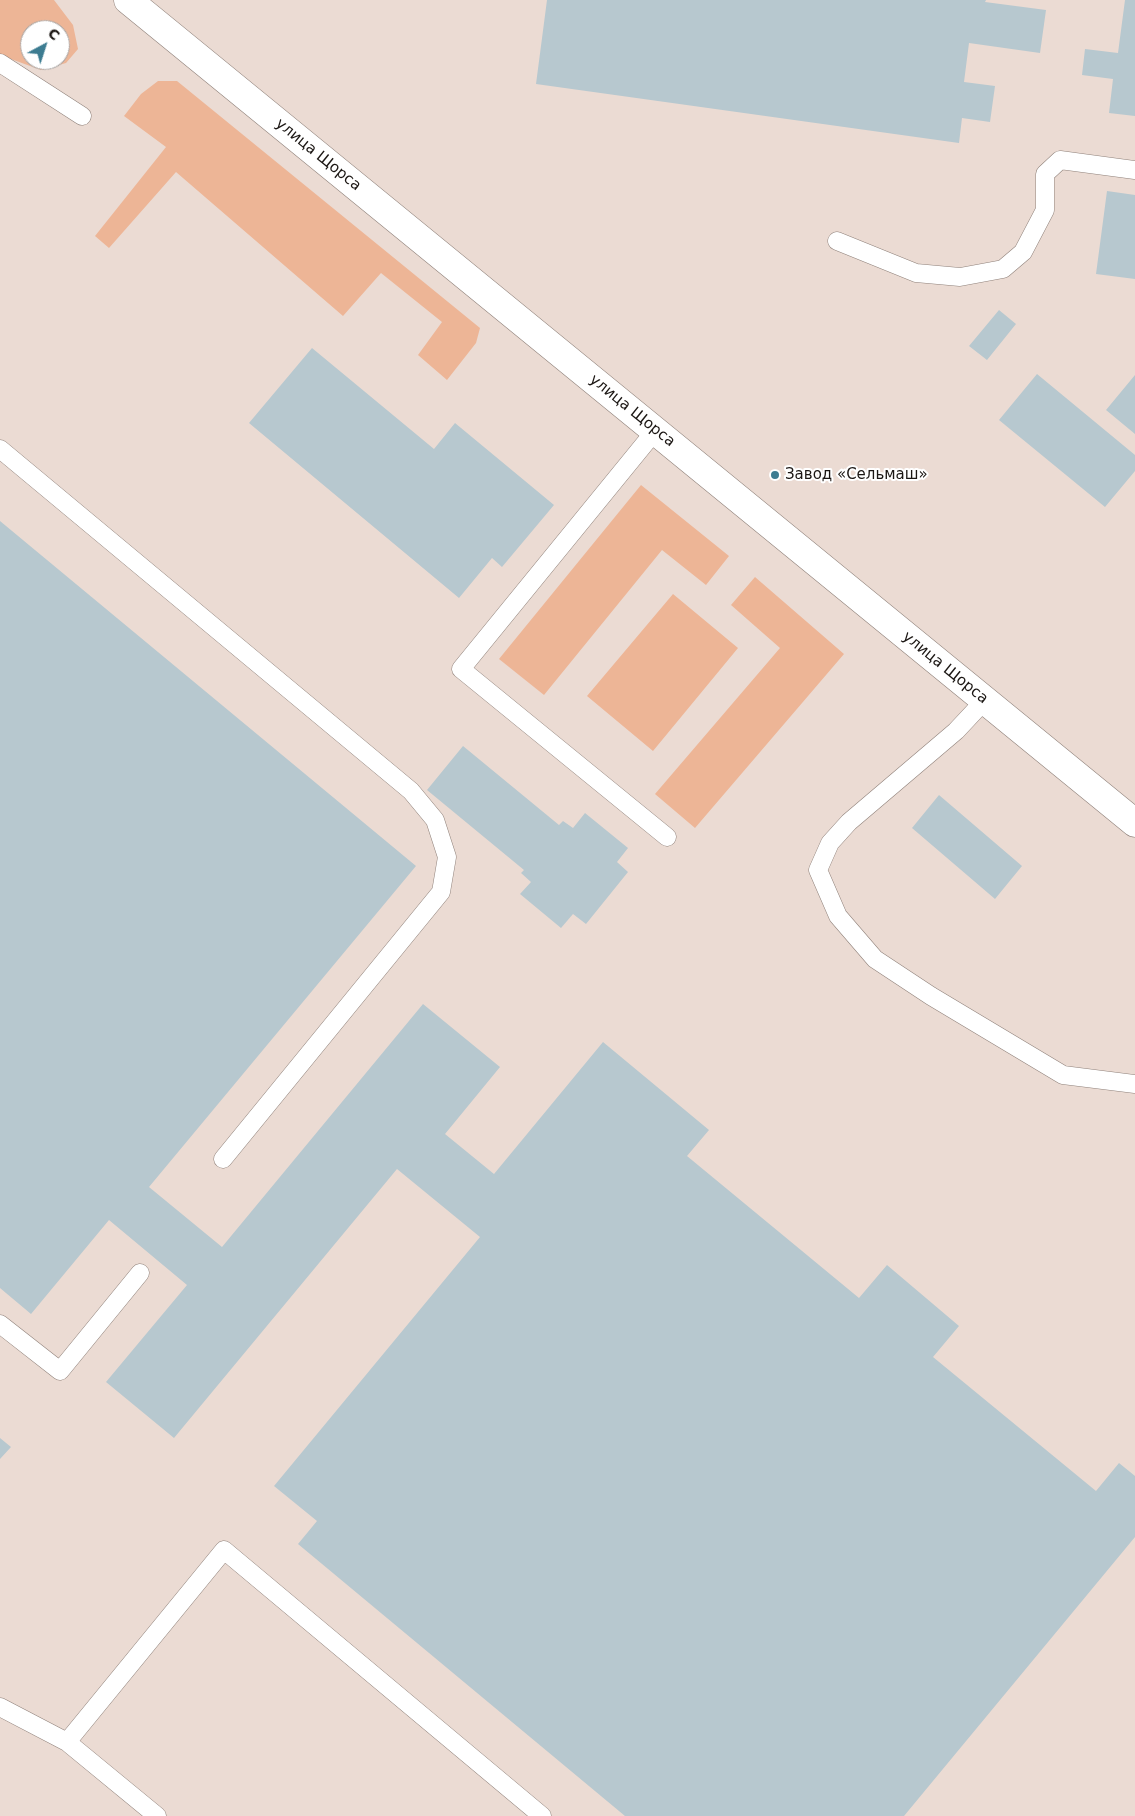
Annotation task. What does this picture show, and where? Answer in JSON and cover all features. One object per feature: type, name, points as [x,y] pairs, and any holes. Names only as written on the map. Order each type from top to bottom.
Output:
[{"type":"main road","name":"улица Щорса","points":[[128,0],[656,431],[840,584],[1135,823]]},
{"type":"lane","points":[[0,63],[82,116]]},
{"type":"lane","points":[[837,242],[916,274],[960,277],[1003,269],[1023,252],[1041,218],[1045,210],[1045,174],[1060,160],[1135,170]]},
{"type":"lane","points":[[656,431],[461,669],[667,837]]},
{"type":"lane","points":[[0,449],[411,792],[435,820],[448,858],[441,892],[223,1159]]},
{"type":"lane","points":[[985,700],[956,731],[849,822],[830,843],[818,870],[838,916],[875,959],[931,996],[1063,1075],[1135,1084]]},
{"type":"lane","points":[[0,1324],[60,1371],[140,1273]]},
{"type":"lane","points":[[67,1742],[224,1550],[542,1816]]},
{"type":"lane","points":[[0,1707],[67,1742],[157,1816]]},
{"type":"shaded area","points":[[0,0],[54,0],[69,20],[20,20],[20,62],[0,55]]},
{"type":"shaded area","points":[[70,21],[73,25],[78,49],[70,58]]},
{"type":"shaded area","points":[[158,81],[177,81],[480,328],[476,343],[447,380],[418,355],[442,322],[381,273],[343,316],[176,172],[109,248],[95,236],[166,147],[124,116],[141,94]]},
{"type":"shaded area","points":[[641,485],[729,556],[706,585],[662,550],[544,695],[499,659]]},
{"type":"shaded area","points":[[755,577],[844,654],[695,828],[655,794],[780,648],[731,605]]},
{"type":"shaded area","points":[[673,594],[738,648],[653,751],[587,696]]},
{"type":"building","points":[[547,0],[986,0],[985,2],[1046,10],[1040,53],[969,43],[964,82],[995,86],[990,122],[962,118],[959,143],[536,84]]},
{"type":"building","points":[[1125,0],[1135,0],[1135,116],[1109,113],[1113,79],[1082,75],[1085,49],[1118,53]]},
{"type":"building","points":[[1107,191],[1135,195],[1135,279],[1096,274]]},
{"type":"building","points":[[999,310],[1016,324],[987,360],[969,346]]},
{"type":"building","points":[[312,348],[434,449],[455,423],[554,505],[502,567],[492,558],[459,598],[249,423]]},
{"type":"building","points":[[1037,374],[1135,455],[1135,471],[1105,507],[999,420]]},
{"type":"building","points":[[1135,375],[1135,434],[1106,410]]},
{"type":"building","points":[[0,521],[416,866],[149,1187],[222,1247],[423,1004],[500,1067],[445,1134],[494,1174],[603,1042],[709,1130],[687,1156],[859,1298],[887,1265],[959,1326],[933,1357],[1096,1491],[1119,1463],[1135,1476],[1135,1537],[904,1816],[625,1816],[298,1544],[317,1521],[274,1486],[480,1237],[397,1169],[174,1438],[106,1382],[187,1285],[109,1220],[31,1314],[0,1288]]},
{"type":"building","points":[[463,746],[559,825],[563,821],[573,828],[585,813],[628,848],[617,862],[628,872],[586,924],[573,914],[561,928],[520,894],[531,882],[521,873],[524,870],[427,790]]},
{"type":"building","points":[[939,795],[1022,866],[995,899],[912,828]]},
{"type":"building","points":[[0,1438],[11,1447],[0,1459]]},
{"type":"place","name":"Завод «Сельмаш»","points":[[775,475]]}]
